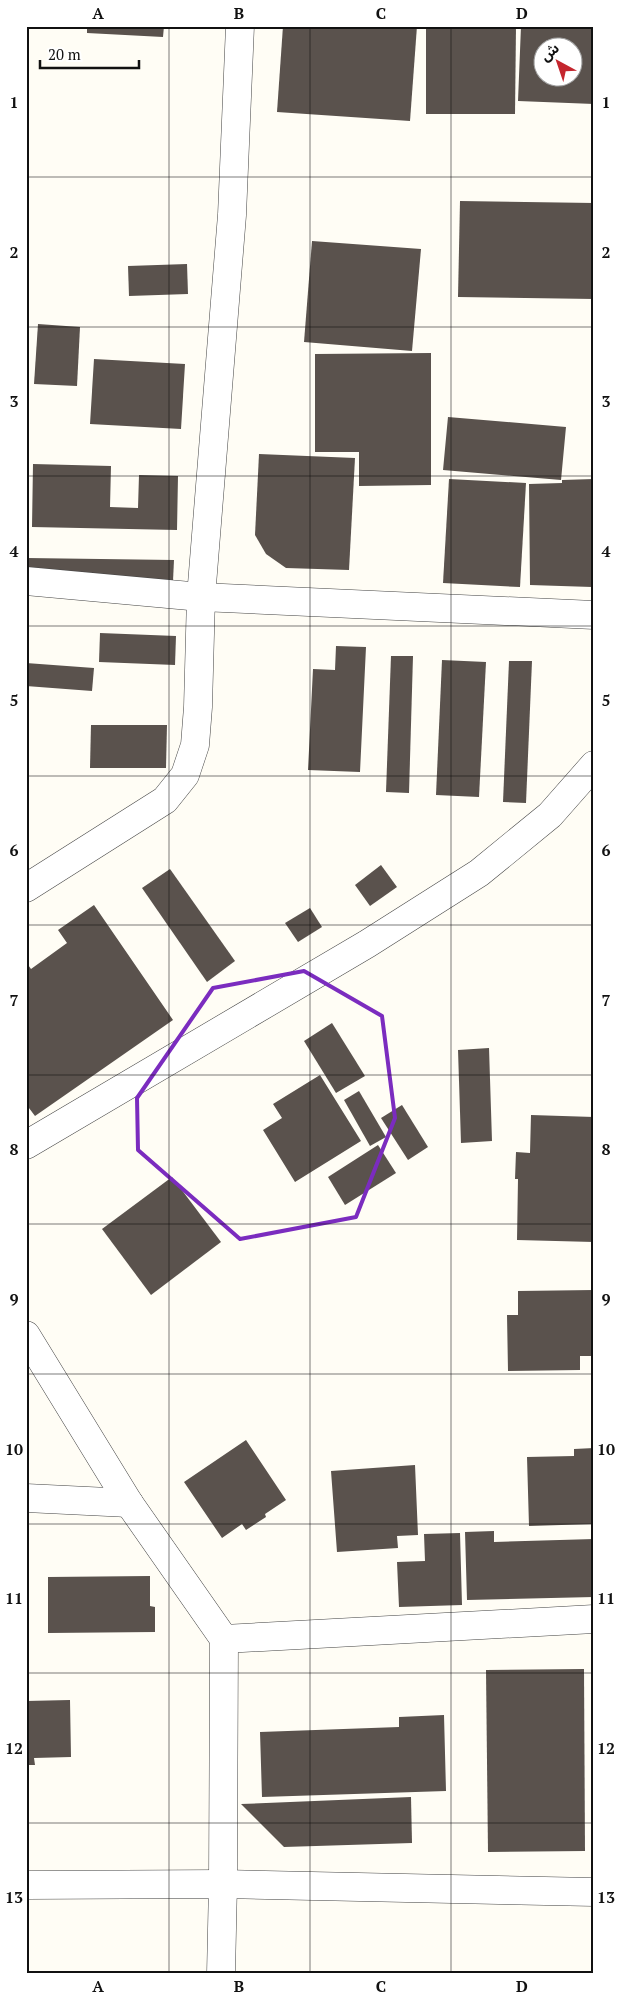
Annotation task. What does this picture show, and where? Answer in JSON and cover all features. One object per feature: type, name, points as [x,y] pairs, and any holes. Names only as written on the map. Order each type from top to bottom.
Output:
[{"type":"street","points":[[26,888],[165,800],[185,775],[195,746],[201,597],[232,215],[240,26]]},
{"type":"street","points":[[26,581],[201,597],[594,616]]},
{"type":"street","points":[[26,1145],[358,949],[479,873],[550,815],[594,765]]},
{"type":"street","points":[[26,1335],[129,1503],[224,1639],[221,1974]]},
{"type":"street","points":[[26,1498],[129,1503]]},
{"type":"street","points":[[224,1639],[594,1619]]},
{"type":"street","points":[[26,1885],[223,1884],[594,1892]]},
{"type":"highlighted area","points":[[304,971],[382,1016],[395,1118],[356,1217],[240,1239],[138,1150],[137,1098],[213,988]]},
{"type":"building","points":[[87,26],[164,26],[163,37],[87,33]]},
{"type":"building","points":[[283,26],[417,26],[410,121],[277,112]]},
{"type":"building","points":[[426,26],[516,26],[515,114],[426,114]]},
{"type":"building","points":[[521,26],[594,26],[594,104],[518,101]]},
{"type":"building","points":[[460,201],[594,203],[594,299],[458,297]]},
{"type":"building","points":[[312,241],[421,249],[412,351],[304,342]]},
{"type":"building","points":[[187,264],[188,294],[129,296],[128,266]]},
{"type":"building","points":[[38,324],[80,327],[77,386],[34,384]]},
{"type":"building","points":[[431,353],[431,485],[359,486],[359,452],[315,452],[315,354]]},
{"type":"building","points":[[94,359],[185,364],[181,429],[90,424]]},
{"type":"building","points":[[448,417],[566,427],[561,480],[443,470]]},
{"type":"building","points":[[259,454],[355,458],[349,570],[286,568],[266,554],[255,535]]},
{"type":"building","points":[[33,464],[111,466],[110,507],[138,508],[139,475],[178,476],[177,530],[32,527]]},
{"type":"building","points":[[449,479],[526,483],[520,587],[443,583]]},
{"type":"building","points":[[594,479],[594,586],[530,585],[529,484],[562,483],[562,480]]},
{"type":"building","points":[[27,558],[174,560],[173,581],[27,579]]},
{"type":"building","points":[[100,633],[176,636],[175,665],[99,662]]},
{"type":"building","points":[[336,646],[366,647],[360,772],[308,770],[313,669],[335,670]]},
{"type":"building","points":[[391,656],[413,656],[409,793],[386,792]]},
{"type":"building","points":[[442,660],[486,662],[479,797],[436,795]]},
{"type":"building","points":[[509,661],[532,661],[526,803],[503,802]]},
{"type":"building","points":[[26,663],[94,668],[92,691],[26,686]]},
{"type":"building","points":[[91,725],[167,725],[166,768],[90,768]]},
{"type":"building","points":[[381,865],[397,887],[370,906],[355,885]]},
{"type":"building","points":[[170,869],[235,961],[207,982],[142,888]]},
{"type":"building","points":[[94,905],[173,1020],[35,1116],[26,1104],[26,962],[31,969],[67,943],[58,930]]},
{"type":"building","points":[[310,908],[322,927],[298,942],[285,923]]},
{"type":"building","points":[[332,1023],[365,1076],[336,1093],[304,1041]]},
{"type":"building","points":[[489,1048],[492,1141],[461,1143],[458,1050]]},
{"type":"building","points":[[320,1075],[361,1141],[295,1182],[263,1130],[282,1118],[273,1104]]},
{"type":"building","points":[[359,1091],[386,1137],[370,1146],[344,1100]]},
{"type":"building","points":[[402,1105],[428,1147],[408,1160],[381,1118]]},
{"type":"building","points":[[531,1115],[594,1117],[594,1242],[517,1240],[518,1179],[515,1179],[516,1152],[530,1153]]},
{"type":"building","points":[[378,1145],[396,1173],[345,1205],[328,1177]]},
{"type":"building","points":[[172,1177],[221,1242],[151,1295],[102,1229]]},
{"type":"building","points":[[594,1290],[594,1356],[580,1356],[580,1370],[508,1371],[507,1315],[518,1315],[518,1291]]},
{"type":"building","points":[[246,1440],[286,1500],[265,1514],[266,1517],[246,1530],[242,1524],[222,1538],[184,1482]]},
{"type":"building","points":[[594,1448],[594,1524],[529,1526],[527,1457],[574,1456],[574,1449]]},
{"type":"building","points":[[415,1465],[418,1535],[397,1536],[398,1548],[337,1552],[331,1471]]},
{"type":"building","points":[[494,1531],[494,1542],[594,1539],[594,1597],[467,1600],[465,1532]]},
{"type":"building","points":[[460,1533],[462,1605],[399,1607],[397,1562],[425,1561],[424,1534]]},
{"type":"building","points":[[150,1576],[150,1606],[155,1607],[155,1632],[48,1633],[48,1577]]},
{"type":"building","points":[[584,1669],[585,1851],[488,1852],[486,1670]]},
{"type":"building","points":[[70,1700],[71,1757],[34,1758],[35,1765],[26,1765],[26,1701]]},
{"type":"building","points":[[444,1715],[446,1791],[262,1797],[260,1732],[399,1727],[399,1717]]},
{"type":"building","points":[[411,1797],[412,1843],[284,1847],[241,1804]]}]
